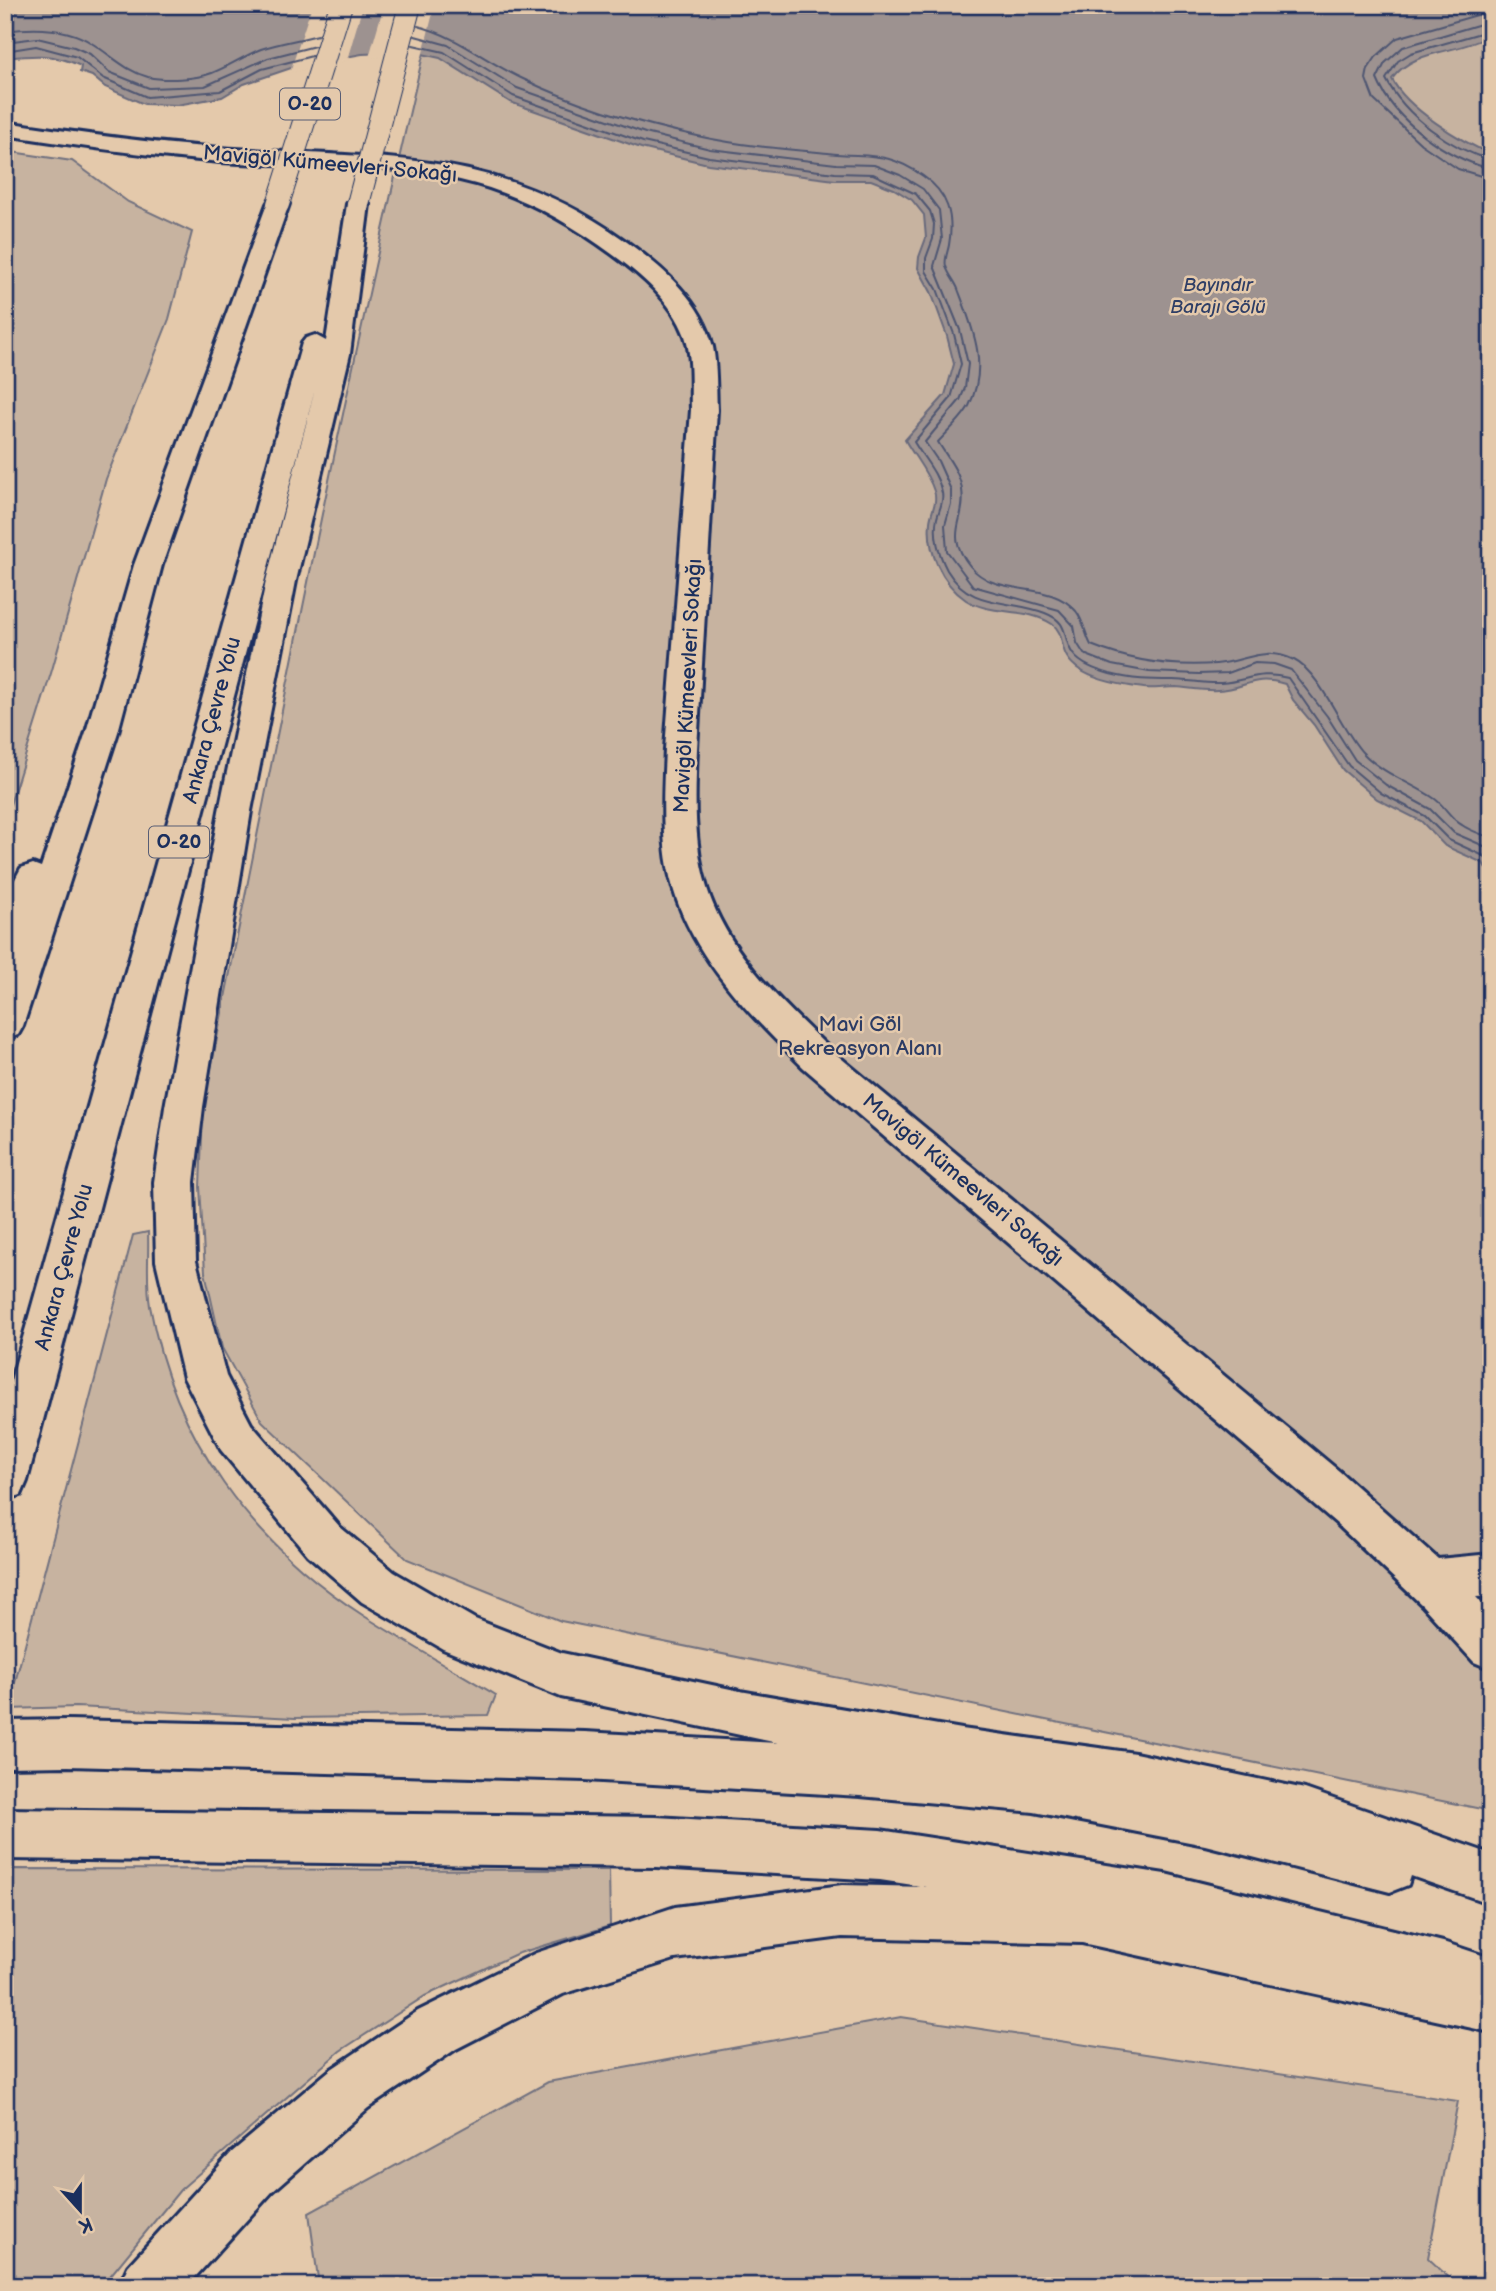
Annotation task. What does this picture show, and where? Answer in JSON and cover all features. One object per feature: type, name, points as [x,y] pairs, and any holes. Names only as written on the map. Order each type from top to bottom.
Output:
[{"type":"main road","name":"O-20","points":[[5,1026],[102,732],[148,565],[278,204],[341,5]]},
{"type":"main road","name":"O-20","points":[[358,204],[410,5]]},
{"type":"main road","name":"Mavigöl Kümeevleri Sokağı","points":[[5,128],[100,144],[438,169],[478,178],[520,192],[585,224],[664,284],[697,335],[702,366],[704,410],[680,767],[681,834],[690,891],[712,942],[752,990],[805,1046],[1339,1497],[1429,1581],[1491,1647]]},
{"type":"main road","name":"Ankara Çevre Yolu","points":[[5,1481],[299,395],[358,204]]},
{"type":"main road","points":[[358,204],[337,354],[281,582],[235,811],[184,1107],[174,1182],[176,1261],[205,1378],[236,1437],[282,1495],[324,1541],[378,1587],[459,1634],[561,1675],[740,1714],[961,1752],[1135,1777],[1305,1814],[1491,1879]]},
{"type":"main road","points":[[5,934],[102,732]]},
{"type":"main road","points":[[1429,1581],[1491,1575]]},
{"type":"main road","points":[[5,1744],[68,1743],[586,1756],[860,1772],[1034,1788],[1205,1820],[1491,1893]]},
{"type":"main road","points":[[28,1834],[656,1842],[880,1855],[1165,1900],[1443,1968],[1491,1984]]},
{"type":"main road","points":[[148,2286],[252,2172],[349,2089],[437,2030],[554,1971],[675,1933],[842,1911],[1082,1917],[1491,2006]]},
{"type":"green space","name":"Mavi Göl Rekreasyon Alanı","points":[[435,5],[1491,5],[1491,1811],[561,1621],[407,1559],[262,1421],[222,1348],[205,1272],[200,1187],[203,1109],[342,418]]},
{"type":"green space","points":[[5,151],[72,161],[128,202],[192,232],[169,319],[106,479],[52,670],[5,821]]},
{"type":"green space","points":[[148,1232],[149,1297],[161,1355],[198,1443],[224,1484],[253,1521],[323,1587],[364,1616],[496,1695],[488,1715],[295,1718],[76,1707],[8,1709],[133,1235]]},
{"type":"green space","points":[[5,1869],[609,1870],[610,1926],[516,1954],[425,1996],[340,2051],[180,2190],[102,2286],[5,2286]]},
{"type":"green space","points":[[901,2017],[1458,2101],[1428,2258],[1458,2286],[319,2286],[309,2213],[548,2082]]},
{"type":"water","name":"Bayındır Barajı Gölü","points":[[5,5],[1491,5],[1489,36],[1412,62],[1392,79],[1409,101],[1436,123],[1491,154],[1491,877],[1483,863],[1445,846],[1421,821],[1377,799],[1343,770],[1314,725],[1293,700],[1285,684],[1257,681],[1228,689],[1208,690],[1144,688],[1101,680],[1073,665],[1065,653],[1056,627],[1052,624],[1032,615],[976,605],[949,585],[937,565],[931,544],[930,522],[935,503],[934,491],[905,440],[945,395],[954,364],[931,292],[918,268],[926,238],[924,215],[912,200],[894,189],[871,180],[835,180],[708,164],[641,148],[510,102],[440,58],[413,52],[362,54],[297,66],[244,84],[222,97],[177,105],[144,104],[105,87],[92,76],[80,72],[81,66],[61,59],[43,56],[5,58]]},
{"type":"pier","points":[[312,5],[363,5],[347,60],[290,72]]},
{"type":"pier","points":[[384,5],[435,5],[422,57],[369,57]]}]
